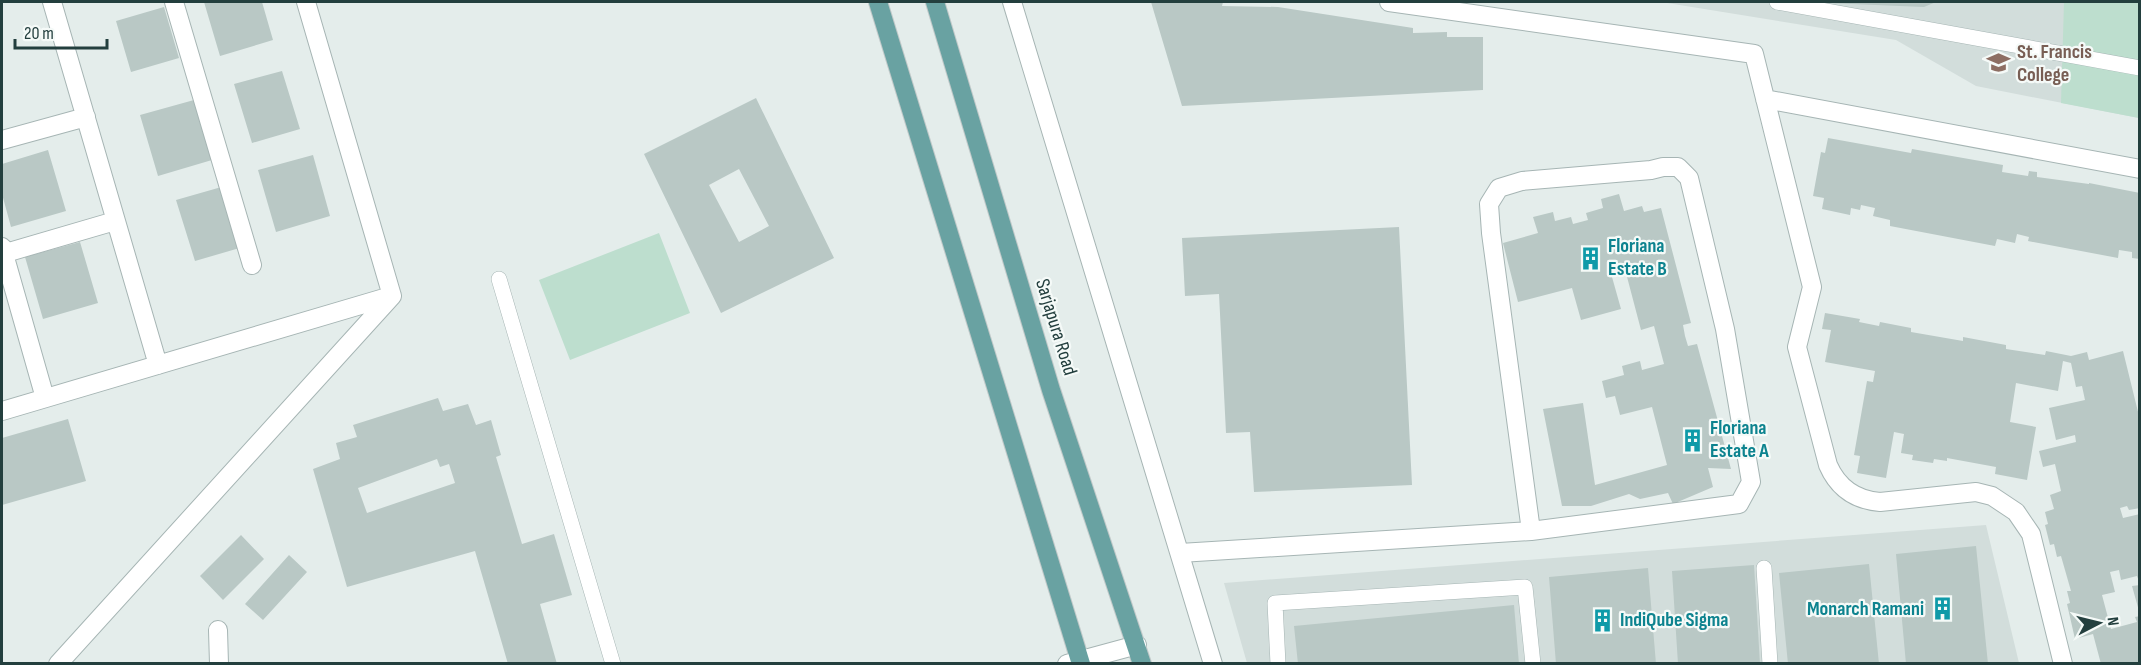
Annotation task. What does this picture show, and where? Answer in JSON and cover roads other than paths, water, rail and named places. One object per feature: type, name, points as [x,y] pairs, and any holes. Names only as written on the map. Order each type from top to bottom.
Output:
[{"type":"main road","points":[[878,2],[1076,662]]},
{"type":"main road","name":"Sarjapura Road","points":[[935,2],[1051,390],[1142,663]]},
{"type":"street","points":[[52,2],[158,366]]},
{"type":"street","points":[[174,2],[252,265]]},
{"type":"street","points":[[306,2],[392,296]]},
{"type":"street","points":[[1012,2],[1213,663]]},
{"type":"street","points":[[1389,2],[1754,54],[1812,287],[1797,347],[1828,465],[1833,475],[1847,492],[1869,501],[1880,502],[1976,492],[1992,496],[2016,512],[2031,534],[2063,663]]},
{"type":"street","points":[[1765,99],[2139,169]]},
{"type":"street","points":[[2,140],[86,117]]},
{"type":"street","points":[[1180,553],[1531,531],[1739,504],[1751,482],[1725,329],[1689,178],[1678,167],[1663,166],[1651,170],[1522,181],[1499,188],[1489,204],[1531,531]]},
{"type":"street","points":[[45,398],[2,252],[115,221]]},
{"type":"street","points":[[2,411],[392,296]]},
{"type":"street","points":[[58,663],[392,296]]},
{"type":"street","points":[[218,630],[219,663]]},
{"type":"street","points":[[1076,662],[1137,645]]},
{"type":"lane","points":[[1777,2],[2139,68]]},
{"type":"lane","points":[[499,279],[614,663]]},
{"type":"lane","points":[[1764,568],[1770,663]]},
{"type":"lane","points":[[1278,663],[1275,603],[1525,587],[1533,663]]},
{"type":"place","name":"St. Francis College","points":[[1999,63]]},
{"type":"place","name":"Floriana Estate B","points":[[1590,258]]},
{"type":"place","name":"Floriana Estate A","points":[[1692,440]]},
{"type":"place","name":"Monarch Ramani","points":[[1942,609]]},
{"type":"place","name":"IndiQube Sigma","points":[[1602,620]]}]
